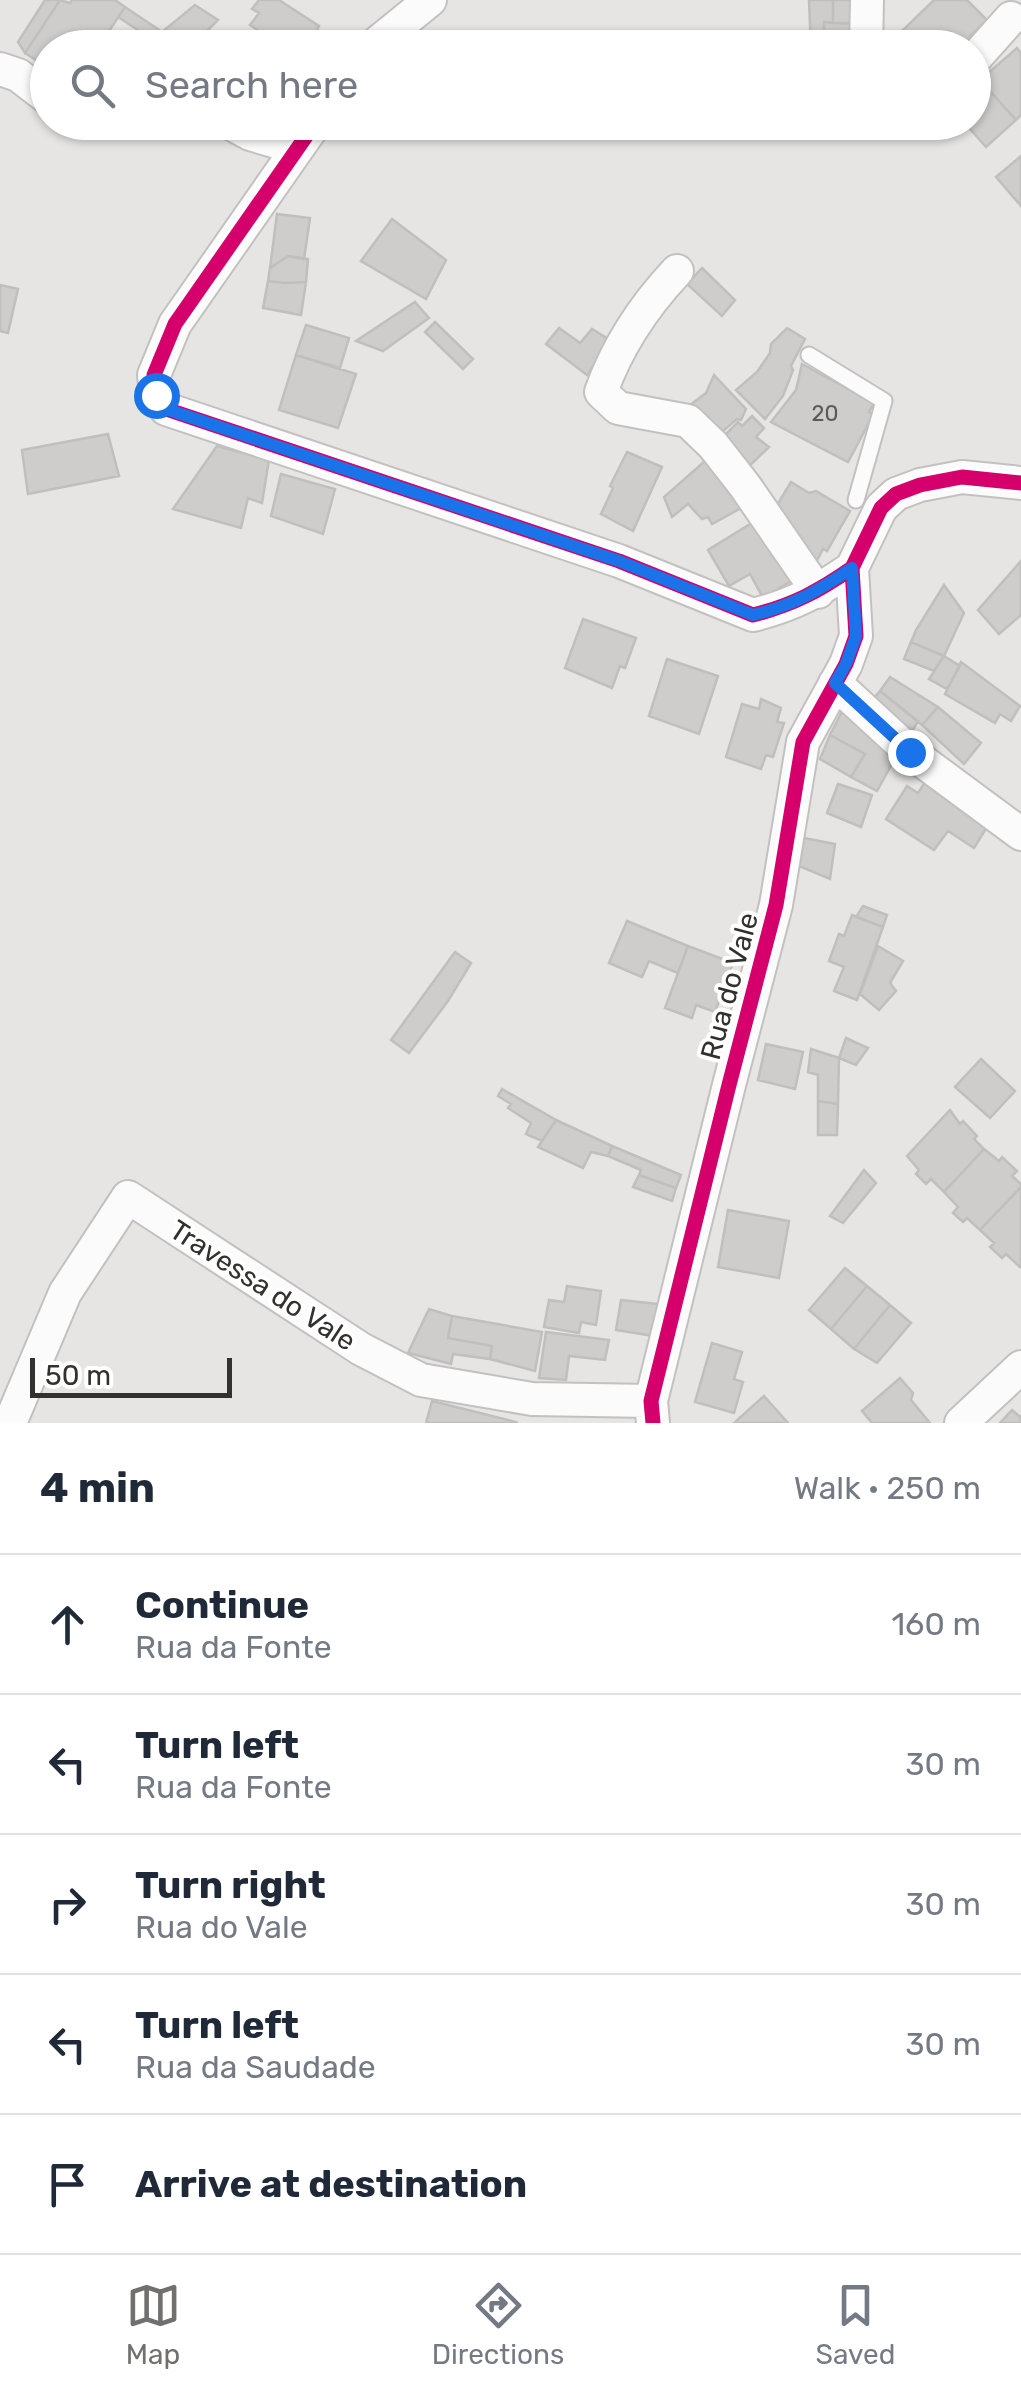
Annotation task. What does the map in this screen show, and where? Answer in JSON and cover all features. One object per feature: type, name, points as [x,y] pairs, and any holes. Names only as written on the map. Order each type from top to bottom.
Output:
[{"type":"street","points":[[393,30],[430,0]]},
{"type":"street","points":[[867,30],[868,0]]},
{"type":"street","points":[[991,38],[1009,16]]},
{"type":"street","points":[[0,70],[18,75],[30,84]]},
{"type":"street","points":[[303,140],[175,324],[154,375],[156,395],[166,409],[619,561],[753,615],[818,592],[852,568],[881,508],[896,494],[962,476],[1021,483]]},
{"type":"street","points":[[677,271],[650,300],[600,392],[618,408],[688,421],[714,445],[818,592]]},
{"type":"street","name":"Rua do Vale","points":[[652,1412],[776,905],[803,742],[846,664],[856,636],[852,568]]},
{"type":"street","points":[[835,683],[910,752],[1021,834]]},
{"type":"street","name":"Travessa do Vale","points":[[10,1423],[64,1293],[128,1198],[361,1348],[421,1380],[532,1399],[652,1412]]},
{"type":"street","points":[[961,1423],[1021,1367]]},
{"type":"lane","points":[[809,355],[884,401],[856,500]]},
{"type":"building","points":[[45,0],[60,0],[40,30],[30,30],[30,45],[25,53],[18,42]]},
{"type":"building","points":[[60,0],[115,0],[125,7],[110,30],[40,30]]},
{"type":"building","points":[[259,0],[279,0],[319,26],[317,30],[258,30],[250,25],[259,13],[252,9]]},
{"type":"building","points":[[809,0],[833,0],[833,23],[824,22],[824,30],[810,30]]},
{"type":"building","points":[[833,0],[860,0],[860,24],[833,23]]},
{"type":"building","points":[[934,0],[967,0],[987,20],[976,30],[903,30]]},
{"type":"building","points":[[195,5],[218,20],[208,30],[164,30]]},
{"type":"building","points":[[125,7],[159,30],[138,30],[118,17]]},
{"type":"building","points":[[824,22],[860,24],[860,30],[824,30]]},
{"type":"building","points":[[1017,48],[1021,53],[1021,115],[1016,120],[991,92],[991,70]]},
{"type":"building","points":[[991,92],[1016,120],[986,147],[980,140],[991,140]]},
{"type":"building","points":[[1021,156],[1021,206],[996,177]]},
{"type":"building","points":[[277,214],[310,218],[304,259],[288,256],[270,268]]},
{"type":"building","points":[[392,219],[446,260],[426,299],[361,261]]},
{"type":"building","points":[[288,256],[308,259],[306,282],[268,281],[270,268]]},
{"type":"building","points":[[702,268],[735,300],[722,316],[687,284]]},
{"type":"building","points":[[268,281],[306,282],[301,315],[263,308]]},
{"type":"building","points":[[0,285],[18,289],[8,333],[0,331]]},
{"type":"building","points":[[415,302],[429,318],[383,351],[356,341]]},
{"type":"building","points":[[435,322],[473,359],[463,369],[425,332]]},
{"type":"building","points":[[306,325],[349,338],[340,368],[296,355]]},
{"type":"building","points":[[559,328],[580,343],[592,329],[613,342],[599,366],[594,365],[587,375],[546,344]]},
{"type":"building","points":[[787,328],[805,339],[791,366],[783,396],[765,419],[736,390],[757,372],[770,353],[771,344]]},
{"type":"building","points":[[296,355],[356,374],[338,428],[279,410]]},
{"type":"building","points":[[802,364],[874,403],[869,412],[873,415],[848,462],[771,422],[796,390]]},
{"type":"building","points":[[714,375],[746,409],[741,420],[737,419],[717,436],[689,406],[706,393]]},
{"type":"building","points":[[752,416],[764,428],[756,437],[769,447],[742,473],[720,440],[738,422],[742,426]]},
{"type":"building","points":[[108,434],[119,476],[28,494],[22,450]]},
{"type":"building","points":[[217,446],[269,460],[262,503],[248,498],[241,528],[173,509]]},
{"type":"building","points":[[627,452],[662,467],[633,531],[601,514]]},
{"type":"building","points":[[705,461],[722,475],[743,507],[712,524],[688,504],[672,517],[664,497]]},
{"type":"building","points":[[281,474],[335,489],[323,534],[271,516]]},
{"type":"building","points":[[791,482],[850,511],[813,568],[771,515]]},
{"type":"building","points":[[760,518],[796,578],[763,598],[750,574],[729,586],[708,550]]},
{"type":"building","points":[[1021,561],[1021,615],[999,634],[978,610]]},
{"type":"building","points":[[944,585],[964,613],[944,656],[911,642]]},
{"type":"building","points":[[583,619],[636,638],[625,668],[620,666],[612,688],[565,668]]},
{"type":"building","points":[[911,642],[944,656],[934,671],[904,659]]},
{"type":"building","points":[[944,656],[960,666],[947,689],[929,679]]},
{"type":"building","points":[[667,659],[718,676],[699,734],[649,716]]},
{"type":"building","points":[[961,662],[1020,706],[1011,721],[1000,714],[995,723],[945,694]]},
{"type":"building","points":[[890,677],[938,707],[922,725],[880,691]]},
{"type":"building","points":[[880,691],[918,721],[907,740],[869,704]]},
{"type":"building","points":[[761,699],[781,708],[777,722],[784,723],[773,757],[766,755],[761,769],[726,757],[742,704],[759,709]]},
{"type":"building","points":[[846,704],[900,749],[877,791],[851,777],[865,754],[830,735]]},
{"type":"building","points":[[938,707],[981,743],[964,764],[922,725]]},
{"type":"building","points":[[830,735],[865,754],[851,777],[820,759]]},
{"type":"building","points":[[925,782],[992,819],[974,848],[948,831],[934,850],[886,819],[907,786],[918,793]]},
{"type":"building","points":[[838,784],[872,795],[861,827],[827,813]]},
{"type":"building","points":[[804,838],[835,844],[830,879],[799,866]]},
{"type":"building","points":[[863,906],[887,915],[883,927],[856,917]]},
{"type":"building","points":[[852,915],[883,927],[857,1000],[834,991],[844,967],[829,961],[839,934],[844,936]]},
{"type":"building","points":[[627,921],[688,946],[678,973],[649,961],[642,977],[609,963]]},
{"type":"building","points":[[688,946],[733,963],[715,1012],[696,1005],[692,1018],[665,1008]]},
{"type":"building","points":[[878,946],[903,961],[890,983],[896,991],[879,1010],[860,994]]},
{"type":"building","points":[[455,952],[471,963],[409,1053],[391,1040]]},
{"type":"building","points":[[846,1038],[868,1048],[856,1065],[839,1058]]},
{"type":"building","points":[[766,1044],[803,1052],[795,1089],[758,1080]]},
{"type":"building","points":[[811,1049],[839,1058],[838,1104],[818,1101],[818,1075],[808,1072]]},
{"type":"building","points":[[981,1059],[1015,1091],[990,1118],[955,1087]]},
{"type":"building","points":[[502,1089],[556,1120],[542,1141],[526,1134],[531,1123],[508,1108],[511,1104],[498,1096]]},
{"type":"building","points":[[818,1101],[838,1104],[837,1135],[818,1135]]},
{"type":"building","points":[[950,1110],[960,1124],[963,1121],[977,1136],[974,1139],[984,1149],[944,1192],[931,1179],[926,1184],[907,1156]]},
{"type":"building","points":[[556,1120],[612,1146],[608,1156],[591,1152],[583,1168],[538,1147]]},
{"type":"building","points":[[612,1146],[681,1175],[676,1188],[639,1175],[641,1170],[608,1156]]},
{"type":"building","points":[[984,1149],[999,1161],[1002,1157],[1017,1171],[1012,1176],[1021,1187],[980,1230],[967,1218],[963,1222],[953,1213],[958,1207],[944,1192]]},
{"type":"building","points":[[864,1170],[876,1183],[843,1223],[830,1216]]},
{"type":"building","points":[[639,1175],[676,1188],[672,1201],[633,1187]]},
{"type":"building","points":[[1021,1187],[1020,1267],[1006,1254],[1002,1258],[990,1247],[994,1243],[980,1230]]},
{"type":"building","points":[[728,1210],[789,1221],[779,1278],[718,1267]]},
{"type":"building","points":[[845,1268],[867,1286],[831,1329],[809,1310]]},
{"type":"building","points":[[567,1286],[601,1291],[596,1325],[581,1322],[579,1333],[544,1327],[549,1300],[564,1302]]},
{"type":"building","points":[[867,1286],[890,1305],[854,1349],[831,1329]]},
{"type":"building","points":[[621,1300],[659,1304],[654,1336],[616,1330]]},
{"type":"building","points":[[890,1305],[911,1323],[877,1363],[854,1349]]},
{"type":"building","points":[[429,1309],[452,1316],[448,1338],[492,1346],[490,1359],[453,1354],[451,1364],[408,1353]]},
{"type":"building","points":[[452,1316],[542,1332],[535,1371],[490,1359],[492,1346],[448,1338]]},
{"type":"building","points":[[546,1332],[609,1340],[605,1360],[569,1356],[566,1380],[539,1378]]},
{"type":"building","points":[[712,1343],[742,1352],[734,1379],[743,1382],[734,1413],[695,1402]]},
{"type":"building","points":[[900,1378],[913,1393],[911,1400],[930,1423],[872,1423],[862,1411]]},
{"type":"building","points":[[764,1396],[788,1423],[734,1423]]},
{"type":"building","points":[[432,1401],[512,1421],[518,1423],[426,1423]]},
{"type":"building","points":[[1012,1410],[1021,1416],[1021,1423],[1000,1423]]},
{"type":"cycle path","points":[[303,140],[175,324],[154,375],[156,395],[166,409],[619,561],[753,615],[805,596],[852,568]]},
{"type":"cycle path","points":[[653,1423],[651,1401],[776,905],[803,742],[846,664],[856,636],[852,568],[881,508],[896,494],[962,477],[1021,483]]},
{"type":"route","points":[[156,395],[166,409],[619,561],[753,615],[818,592],[852,568],[856,636],[835,683],[910,752]]}]
